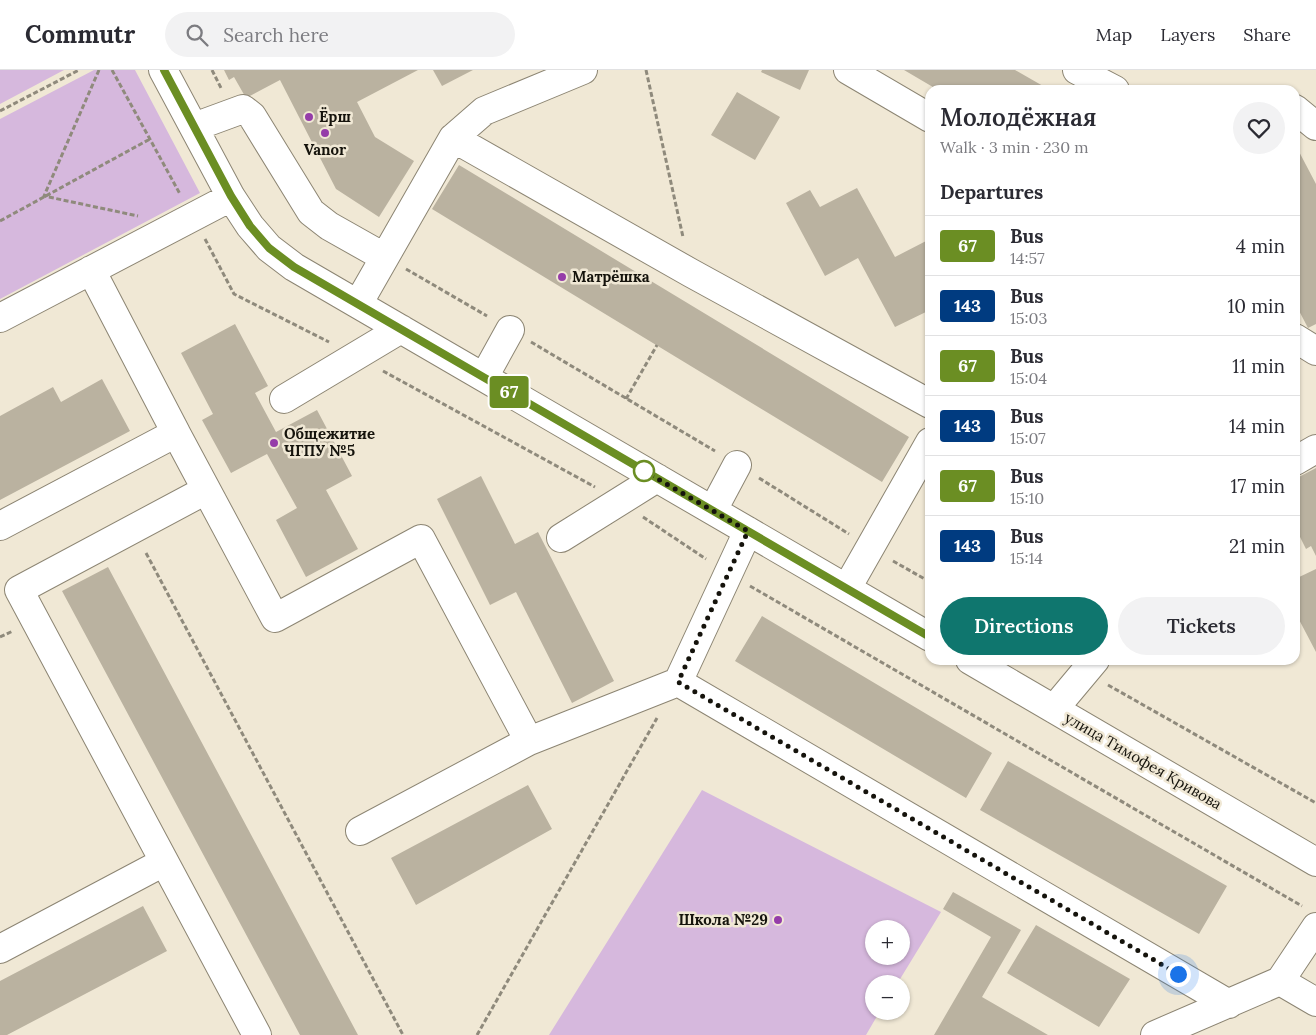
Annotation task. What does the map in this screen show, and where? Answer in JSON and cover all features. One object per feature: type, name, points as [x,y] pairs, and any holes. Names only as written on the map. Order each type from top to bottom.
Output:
[{"type":"street","points":[[164,70],[231,196],[250,226],[269,248],[294,267],[925,634]]},
{"type":"street","points":[[358,304],[453,138],[484,111],[582,70]]},
{"type":"street","points":[[848,70],[925,115]]},
{"type":"street","points":[[1077,70],[1105,85]]},
{"type":"street","points":[[194,127],[243,109],[252,116],[311,212],[328,226],[384,257]]},
{"type":"street","points":[[1300,113],[1316,126]]},
{"type":"street","points":[[453,138],[691,274],[925,401]]},
{"type":"street","points":[[0,318],[231,196]]},
{"type":"street","points":[[91,270],[176,434],[275,618],[421,539],[529,741]]},
{"type":"street","points":[[284,399],[400,329]]},
{"type":"street","points":[[484,377],[510,330]]},
{"type":"street","points":[[1300,341],[1316,351]]},
{"type":"street","points":[[0,526],[176,434]]},
{"type":"street","points":[[1300,458],[1316,449]]},
{"type":"street","points":[[847,588],[925,451]]},
{"type":"street","points":[[713,510],[737,465]]},
{"type":"street","points":[[561,538],[657,478]]},
{"type":"street","points":[[206,490],[19,590],[257,1035]]},
{"type":"street","points":[[360,831],[529,741],[678,682],[748,531]]},
{"type":"street","name":"улица Тимофея Кривова","points":[[979,665],[1316,862]]},
{"type":"street","points":[[1054,709],[1090,666]]},
{"type":"street","points":[[678,682],[1229,1004]]},
{"type":"street","points":[[0,949],[164,862]]},
{"type":"street","points":[[1155,1035],[1280,981],[1312,918]]},
{"type":"street","points":[[1280,981],[1316,1002]]},
{"type":"path","points":[[0,111],[79,70]]},
{"type":"path","points":[[44,196],[99,70]]},
{"type":"path","points":[[112,70],[182,197]]},
{"type":"path","points":[[646,70],[691,274]]},
{"type":"path","points":[[0,221],[150,139]]},
{"type":"path","points":[[44,196],[141,216]]},
{"type":"path","points":[[201,232],[234,294],[357,356],[620,501],[728,574],[1312,918]]},
{"type":"path","points":[[384,257],[737,465],[925,579]]},
{"type":"path","points":[[626,399],[657,345]]},
{"type":"path","points":[[133,529],[403,1035]]},
{"type":"path","points":[[1090,666],[1316,803]]},
{"type":"path","points":[[477,1035],[658,716]]},
{"type":"shaded area","points":[[0,70],[64,70],[0,104]]},
{"type":"shaded area","points":[[94,70],[135,70],[200,193],[0,299],[0,119]]},
{"type":"shaded area","name":"Школа №29","points":[[702,790],[941,912],[910,963],[910,920],[865,920],[865,965],[909,965],[902,975],[865,975],[865,1020],[875,1020],[866,1035],[549,1035]]},
{"type":"building","points":[[224,70],[418,70],[357,102],[375,137],[414,161],[379,217],[336,189],[280,80],[246,98],[234,77],[229,80]]},
{"type":"building","points":[[433,70],[473,70],[442,86]]},
{"type":"building","points":[[762,70],[809,70],[800,90],[761,72]]},
{"type":"building","points":[[904,70],[1015,70],[1041,85],[930,85]]},
{"type":"building","points":[[737,92],[780,117],[755,160],[711,135]]},
{"type":"building","points":[[1300,154],[1316,184],[1316,324],[1308,328],[1300,313]]},
{"type":"building","points":[[459,165],[909,437],[882,482],[432,209]]},
{"type":"building","points":[[857,188],[895,257],[925,242],[925,312],[895,327],[858,258],[825,276],[786,203],[810,190],[820,207]]},
{"type":"building","name":"Общежитие ЧГПУ №5","points":[[235,324],[268,386],[255,393],[276,432],[317,410],[352,476],[326,490],[358,549],[306,577],[276,520],[297,508],[267,454],[231,473],[202,420],[213,414],[181,353]]},
{"type":"building","points":[[102,379],[130,431],[0,500],[0,416],[53,387],[61,402]]},
{"type":"building","points":[[1316,468],[1316,556],[1311,546],[1306,549],[1300,537],[1300,476]]},
{"type":"building","points":[[481,476],[515,544],[538,532],[614,681],[572,703],[516,592],[490,605],[437,499]]},
{"type":"building","points":[[108,567],[358,1035],[300,1035],[62,591]]},
{"type":"building","points":[[1316,569],[1316,652],[1300,622],[1300,577]]},
{"type":"building","points":[[762,616],[992,753],[966,798],[735,661]]},
{"type":"building","points":[[1008,761],[1227,886],[1199,934],[980,810]]},
{"type":"building","points":[[528,785],[552,829],[416,905],[391,858]]},
{"type":"building","points":[[953,892],[1021,930],[982,997],[1048,1035],[934,1035],[991,937],[943,909]]},
{"type":"building","points":[[143,906],[167,951],[7,1035],[0,1035],[0,981]]},
{"type":"building","points":[[1036,925],[1130,979],[1099,1027],[1007,973]]},
{"type":"bus line","name":"67","points":[[164,70],[231,196],[250,226],[269,248],[294,267],[925,634]]},
{"type":"place","name":"Ёрш","points":[[309,117]]},
{"type":"place","name":"Vanor","points":[[325,133]]},
{"type":"place","name":"Матрёшка","points":[[562,277]]},
{"type":"place","name":"Общежитие ЧГПУ №5","points":[[274,443]]},
{"type":"place","name":"Школа №29","points":[[778,920]]},
{"type":"route","points":[[644,471],[748,531],[678,682],[1178,974]]}]
